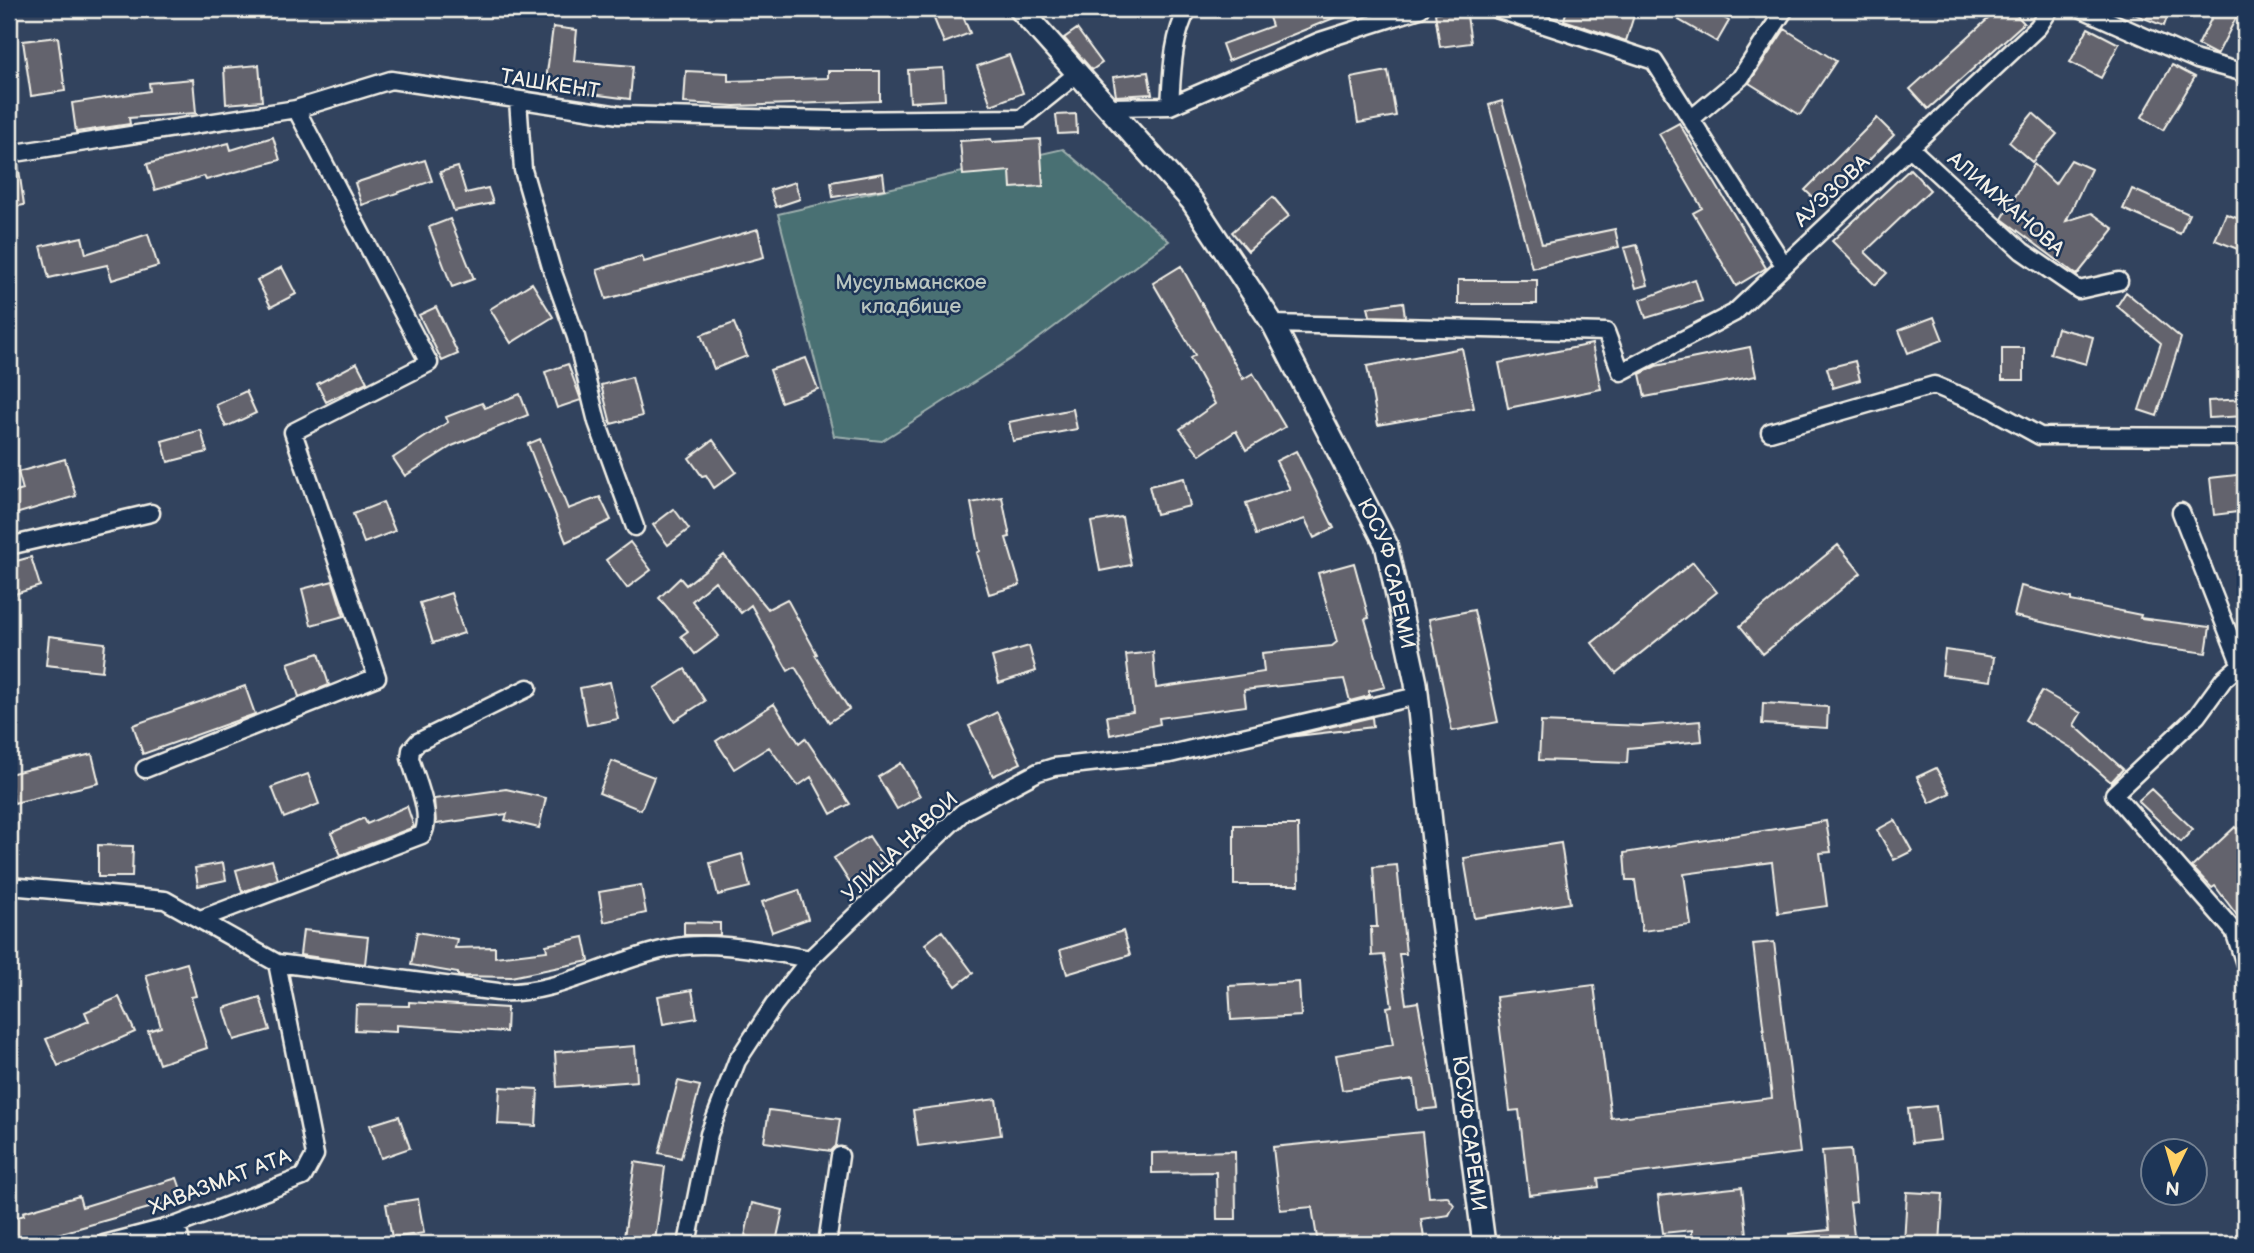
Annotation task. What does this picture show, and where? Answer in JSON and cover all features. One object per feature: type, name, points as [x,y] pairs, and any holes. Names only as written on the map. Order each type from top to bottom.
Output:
[{"type":"main road","name":"ЮСУФ САРЕМИ","points":[[1020,9],[1192,201],[1273,324],[1386,544],[1417,696],[1484,1244]]},
{"type":"street","points":[[1170,106],[1173,60],[1182,20],[1188,9]]},
{"type":"street","points":[[1108,107],[1170,106],[1320,41],[1420,9]]},
{"type":"street","points":[[1496,9],[1654,61],[1784,265]]},
{"type":"street","points":[[1691,119],[1741,77],[1785,9]]},
{"type":"street","name":"АУЭЗОВА","points":[[1273,324],[1606,332],[1621,372],[1734,313],[2038,27],[2050,9]]},
{"type":"street","points":[[2082,9],[2197,60],[2245,73]]},
{"type":"street","name":"ТАШКЕНТ","points":[[9,154],[296,109],[391,80],[619,115],[695,118],[1022,118],[1078,73]]},
{"type":"street","points":[[518,100],[523,170],[551,267],[576,337],[597,422],[635,527]]},
{"type":"street","points":[[145,769],[377,677],[293,432],[429,363],[296,109]]},
{"type":"street","name":"АЛИМЖАНОВА","points":[[1909,147],[2022,251],[2079,290],[2119,281]]},
{"type":"street","points":[[1770,432],[1934,385],[1987,407],[2040,436],[2245,436]]},
{"type":"street","points":[[2181,512],[2242,662],[2197,716],[2114,794],[2234,931],[2245,964]]},
{"type":"street","points":[[9,546],[151,513]]},
{"type":"street","points":[[202,918],[422,835],[426,829],[426,817],[410,758],[411,750],[418,742],[528,688]]},
{"type":"street","name":"УЛИЦА НАВОИ","points":[[687,1244],[709,1134],[737,1061],[774,1005],[810,959],[963,812],[1038,772],[1170,754],[1417,696]]},
{"type":"street","points":[[9,886],[165,900],[202,918],[277,963],[515,993],[670,948],[748,949],[810,959]]},
{"type":"street","name":"ХАВАЗМАТ АТА","points":[[104,1244],[177,1225],[303,1178],[314,1155],[277,963]]},
{"type":"street","points":[[827,1244],[841,1156]]},
{"type":"street","points":[[177,1225],[181,1244]]},
{"type":"green space","name":"Мусульманское кладбище","points":[[1063,149],[1169,241],[1018,354],[882,441],[834,436],[778,214]]},
{"type":"building","points":[[930,9],[960,9],[970,33],[944,43]]},
{"type":"building","points":[[1266,9],[1356,9],[1228,61],[1222,44],[1272,26]]},
{"type":"building","points":[[1466,9],[1471,43],[1440,47],[1435,13]]},
{"type":"building","points":[[1567,9],[1636,9],[1626,41],[1564,20]]},
{"type":"building","points":[[1685,9],[1708,9],[1729,21],[1717,42],[1679,20]]},
{"type":"building","points":[[1999,9],[2011,9],[2024,23],[1928,109],[1910,89]]},
{"type":"building","points":[[2121,9],[2170,9],[2164,26]]},
{"type":"building","points":[[2216,9],[2237,16],[2217,55],[2198,45]]},
{"type":"building","points":[[553,27],[577,30],[574,61],[633,66],[630,99],[545,88]]},
{"type":"building","points":[[2088,28],[2119,44],[2101,78],[2070,62]]},
{"type":"building","points":[[1077,29],[1102,63],[1092,70],[1064,38]]},
{"type":"building","points":[[1785,29],[1836,61],[1800,115],[1749,83]]},
{"type":"building","points":[[58,37],[65,91],[31,96],[23,41]]},
{"type":"building","points":[[1009,55],[1023,93],[991,105],[977,66]]},
{"type":"building","points":[[259,65],[262,101],[226,104],[224,68]]},
{"type":"building","points":[[2172,65],[2195,77],[2163,130],[2142,117]]},
{"type":"building","points":[[943,68],[945,100],[910,102],[908,70]]},
{"type":"building","points":[[686,71],[728,73],[728,81],[828,78],[828,71],[880,71],[880,101],[734,106],[684,103]]},
{"type":"building","points":[[1388,71],[1396,116],[1358,123],[1351,78]]},
{"type":"building","points":[[1148,72],[1152,94],[1116,96],[1113,77]]},
{"type":"building","points":[[193,79],[196,113],[129,118],[130,124],[76,132],[72,103],[150,91],[149,83]]},
{"type":"building","points":[[1502,101],[1542,244],[1615,229],[1619,247],[1532,268],[1489,105]]},
{"type":"building","points":[[2033,113],[2057,134],[2032,162],[2009,142]]},
{"type":"building","points":[[1076,114],[1077,133],[1058,134],[1056,115]]},
{"type":"building","points":[[1877,118],[1894,135],[1823,207],[1805,190]]},
{"type":"building","points":[[1679,123],[1766,268],[1736,286],[1693,213],[1702,208],[1659,134]]},
{"type":"building","points":[[273,137],[280,160],[206,180],[204,176],[155,190],[147,164],[229,143],[231,150]]},
{"type":"building","points":[[991,139],[992,142],[1040,139],[1043,186],[1011,188],[1010,171],[963,175],[960,141]]},
{"type":"building","points":[[425,160],[432,181],[362,205],[355,183]]},
{"type":"building","points":[[2071,160],[2091,169],[2066,221],[2092,213],[2114,229],[2077,275],[2002,219],[2034,164],[2055,184]]},
{"type":"building","points":[[18,163],[24,205],[9,208],[9,164]]},
{"type":"building","points":[[458,167],[466,193],[488,188],[493,203],[454,211],[440,172]]},
{"type":"building","points":[[1910,169],[1930,190],[1865,252],[1887,273],[1875,285],[1832,241]]},
{"type":"building","points":[[883,173],[885,189],[833,197],[831,182]]},
{"type":"building","points":[[795,182],[800,199],[776,207],[770,190]]},
{"type":"building","points":[[2132,189],[2189,214],[2180,234],[2123,209]]},
{"type":"building","points":[[1273,197],[1289,216],[1248,251],[1232,232]]},
{"type":"building","points":[[2226,214],[2245,221],[2245,252],[2215,240]]},
{"type":"building","points":[[450,219],[474,279],[452,287],[429,227]]},
{"type":"building","points":[[758,229],[764,257],[606,299],[597,270],[642,256],[644,262]]},
{"type":"building","points":[[148,234],[158,266],[112,280],[107,265],[49,278],[41,246],[82,237],[86,254]]},
{"type":"building","points":[[1637,245],[1648,285],[1636,288],[1624,248]]},
{"type":"building","points":[[1181,266],[1243,379],[1253,373],[1285,427],[1246,450],[1236,431],[1200,455],[1180,429],[1215,404],[1190,358],[1195,355],[1153,283]]},
{"type":"building","points":[[282,267],[296,294],[271,307],[257,280]]},
{"type":"building","points":[[1695,279],[1702,301],[1646,318],[1640,300]]},
{"type":"building","points":[[1458,280],[1537,280],[1537,304],[1458,304]]},
{"type":"building","points":[[532,283],[553,317],[511,343],[490,309]]},
{"type":"building","points":[[2126,292],[2181,338],[2157,416],[2139,410],[2161,343],[2117,306]]},
{"type":"building","points":[[1403,302],[1405,317],[1370,316],[1368,307]]},
{"type":"building","points":[[436,307],[458,354],[442,361],[419,315]]},
{"type":"building","points":[[1934,317],[1943,340],[1908,353],[1899,330]]},
{"type":"building","points":[[734,323],[747,356],[714,369],[701,335]]},
{"type":"building","points":[[2057,328],[2093,337],[2086,364],[2050,354]]},
{"type":"building","points":[[1592,344],[1601,389],[1508,408],[1499,363]]},
{"type":"building","points":[[1750,347],[1756,376],[1645,397],[1640,374],[1656,366]]},
{"type":"building","points":[[1462,348],[1474,408],[1378,425],[1367,366]]},
{"type":"building","points":[[2002,348],[2024,348],[2024,380],[2002,380]]},
{"type":"building","points":[[806,358],[818,389],[781,402],[770,370]]},
{"type":"building","points":[[1855,361],[1860,380],[1833,388],[1827,368]]},
{"type":"building","points":[[357,363],[367,382],[326,402],[317,384]]},
{"type":"building","points":[[568,364],[581,400],[557,408],[545,372]]},
{"type":"building","points":[[632,377],[642,416],[611,424],[601,385]]},
{"type":"building","points":[[246,391],[256,413],[226,427],[216,405]]},
{"type":"building","points":[[520,394],[528,415],[452,446],[405,476],[393,458],[448,422],[446,417],[482,403],[485,408]]},
{"type":"building","points":[[2245,399],[2245,416],[2209,418],[2208,401]]},
{"type":"building","points":[[1073,409],[1077,429],[1013,441],[1009,422]]},
{"type":"building","points":[[201,430],[207,452],[168,462],[162,441]]},
{"type":"building","points":[[540,439],[568,509],[600,497],[611,520],[566,542],[528,444]]},
{"type":"building","points":[[713,440],[736,472],[714,488],[706,475],[702,476],[689,458]]},
{"type":"building","points":[[1296,451],[1334,528],[1314,538],[1305,519],[1256,535],[1246,503],[1290,489],[1276,461]]},
{"type":"building","points":[[65,459],[76,496],[9,516],[9,494],[23,490],[18,472]]},
{"type":"building","points":[[2245,474],[2245,511],[2214,515],[2210,478]]},
{"type":"building","points":[[1184,478],[1190,506],[1156,514],[1149,486]]},
{"type":"building","points":[[1002,497],[1010,537],[1006,538],[1020,585],[989,594],[977,553],[980,551],[971,503]]},
{"type":"building","points":[[383,502],[395,531],[364,543],[353,514]]},
{"type":"building","points":[[674,509],[689,529],[668,545],[653,525]]},
{"type":"building","points":[[1122,517],[1131,565],[1100,571],[1091,522]]},
{"type":"building","points":[[630,542],[651,570],[627,588],[606,560]]},
{"type":"building","points":[[1838,545],[1861,573],[1763,654],[1740,626]]},
{"type":"building","points":[[724,555],[768,609],[787,599],[817,654],[815,655],[849,709],[829,722],[795,667],[788,671],[751,605],[741,613],[715,581],[692,601],[719,636],[695,654],[681,636],[688,631],[659,598],[680,578],[686,585]]},
{"type":"building","points":[[31,557],[40,586],[9,596],[9,563]]},
{"type":"building","points":[[1693,562],[1717,592],[1616,673],[1592,643]]},
{"type":"building","points":[[1354,563],[1369,618],[1365,619],[1385,687],[1369,691],[1369,696],[1350,701],[1344,679],[1244,690],[1246,706],[1159,718],[1160,724],[1110,735],[1107,716],[1133,712],[1126,655],[1153,652],[1156,688],[1264,672],[1262,653],[1332,646],[1337,642],[1318,573]]},
{"type":"building","points":[[333,581],[344,616],[311,625],[302,589]]},
{"type":"building","points":[[2021,586],[2071,598],[2071,601],[2141,615],[2140,618],[2210,627],[2206,653],[2147,645],[2014,616]]},
{"type":"building","points":[[451,593],[464,633],[433,643],[420,603]]},
{"type":"building","points":[[1474,610],[1498,722],[1452,731],[1429,619]]},
{"type":"building","points":[[49,636],[105,643],[102,671],[46,665]]},
{"type":"building","points":[[1029,646],[1036,671],[999,683],[992,657]]},
{"type":"building","points":[[1945,650],[1994,657],[1991,681],[1942,675]]},
{"type":"building","points":[[319,653],[329,685],[299,697],[288,663]]},
{"type":"building","points":[[685,669],[705,701],[674,721],[654,688]]},
{"type":"building","points":[[610,682],[618,719],[587,725],[580,688]]},
{"type":"building","points":[[245,686],[255,714],[143,754],[133,725]]},
{"type":"building","points":[[2042,691],[2081,713],[2074,725],[2123,769],[2111,782],[2073,749],[2025,720]]},
{"type":"building","points":[[1763,703],[1828,707],[1827,728],[1762,724]]},
{"type":"building","points":[[774,704],[799,743],[805,738],[850,804],[831,814],[811,777],[798,786],[769,747],[734,769],[716,741]]},
{"type":"building","points":[[997,712],[1021,763],[993,776],[969,726]]},
{"type":"building","points":[[1372,717],[1373,727],[1288,737]]},
{"type":"building","points":[[1700,721],[1702,741],[1628,748],[1627,763],[1539,760],[1541,722],[1643,726]]},
{"type":"building","points":[[92,754],[99,783],[14,803],[9,774]]},
{"type":"building","points":[[612,761],[654,777],[641,810],[599,793]]},
{"type":"building","points":[[901,763],[920,796],[897,809],[878,777]]},
{"type":"building","points":[[1936,768],[1950,793],[1930,803],[1917,777]]},
{"type":"building","points":[[308,774],[319,804],[284,818],[272,787]]},
{"type":"building","points":[[506,789],[546,798],[539,828],[505,820],[507,814],[436,824],[434,799]]},
{"type":"building","points":[[2151,789],[2193,829],[2181,842],[2138,801]]},
{"type":"building","points":[[407,806],[414,827],[341,855],[331,833],[364,818],[367,824]]},
{"type":"building","points":[[1895,820],[1912,851],[1894,860],[1877,830]]},
{"type":"building","points":[[1826,821],[1831,852],[1820,853],[1827,906],[1778,913],[1772,862],[1684,874],[1691,925],[1642,931],[1635,880],[1626,880],[1624,853]]},
{"type":"building","points":[[1234,825],[1298,825],[1299,885],[1234,885]]},
{"type":"building","points":[[2235,827],[2245,837],[2245,926],[2215,886],[2212,888],[2192,867]]},
{"type":"building","points":[[869,836],[885,860],[850,883],[834,858]]},
{"type":"building","points":[[1561,843],[1570,903],[1474,918],[1464,858]]},
{"type":"building","points":[[98,845],[133,846],[132,877],[98,877]]},
{"type":"building","points":[[742,854],[750,887],[718,895],[710,863]]},
{"type":"building","points":[[272,860],[278,879],[242,892],[236,870]]},
{"type":"building","points":[[223,863],[226,880],[198,886],[195,868]]},
{"type":"building","points":[[1397,865],[1406,954],[1399,954],[1406,1004],[1418,1002],[1437,1108],[1418,1110],[1414,1080],[1342,1090],[1336,1055],[1393,1045],[1387,1007],[1392,1006],[1384,955],[1372,956],[1371,927],[1377,927],[1373,867]]},
{"type":"building","points":[[641,885],[646,913],[604,922],[599,892]]},
{"type":"building","points":[[799,890],[808,919],[772,932],[762,902]]},
{"type":"building","points":[[684,922],[720,923],[720,935],[684,935]]},
{"type":"building","points":[[303,930],[368,937],[365,964],[300,955]]},
{"type":"building","points":[[942,931],[973,973],[956,986],[925,944]]},
{"type":"building","points":[[1123,931],[1130,955],[1067,974],[1060,950]]},
{"type":"building","points":[[417,932],[457,939],[455,948],[495,947],[495,957],[547,951],[546,945],[584,937],[589,961],[511,977],[458,976],[458,973],[411,965]]},
{"type":"building","points":[[1774,942],[1800,1153],[1598,1178],[1599,1187],[1529,1195],[1519,1110],[1510,1111],[1496,997],[1594,985],[1611,1118],[1772,1098],[1753,944]]},
{"type":"building","points":[[187,963],[196,996],[191,997],[207,1048],[159,1064],[148,1031],[161,1027],[146,975]]},
{"type":"building","points":[[1299,982],[1301,1016],[1231,1020],[1229,986]]},
{"type":"building","points":[[692,990],[697,1018],[663,1024],[658,996]]},
{"type":"building","points":[[119,997],[135,1032],[58,1066],[46,1039],[89,1021],[85,1012]]},
{"type":"building","points":[[260,997],[270,1030],[234,1040],[224,1008]]},
{"type":"building","points":[[409,1002],[507,1008],[506,1032],[396,1025],[396,1032],[355,1030],[356,1005],[409,1006]]},
{"type":"building","points":[[635,1046],[637,1081],[557,1087],[555,1052]]},
{"type":"building","points":[[678,1081],[700,1086],[681,1158],[659,1153]]},
{"type":"building","points":[[500,1087],[538,1089],[536,1126],[498,1124]]},
{"type":"building","points":[[996,1099],[1001,1135],[918,1146],[913,1110]]},
{"type":"building","points":[[1936,1106],[1940,1140],[1912,1143],[1908,1109]]},
{"type":"building","points":[[769,1110],[840,1119],[836,1146],[831,1151],[764,1142]]},
{"type":"building","points":[[399,1116],[410,1148],[381,1158],[370,1125]]},
{"type":"building","points":[[1422,1132],[1429,1197],[1447,1196],[1454,1205],[1449,1215],[1421,1219],[1425,1244],[1318,1244],[1312,1207],[1280,1210],[1273,1147]]},
{"type":"building","points":[[1851,1149],[1856,1202],[1850,1203],[1855,1244],[1790,1244],[1789,1234],[1829,1230],[1822,1151]]},
{"type":"building","points":[[1235,1151],[1236,1219],[1217,1219],[1216,1172],[1152,1173],[1152,1153]]},
{"type":"building","points":[[635,1162],[665,1167],[655,1241],[624,1237]]},
{"type":"building","points":[[177,1178],[184,1198],[23,1244],[9,1244],[9,1220],[24,1215],[23,1212],[79,1196],[82,1207]]},
{"type":"building","points":[[1742,1187],[1748,1244],[1692,1244],[1692,1230],[1663,1233],[1658,1196]]},
{"type":"building","points":[[1907,1192],[1943,1194],[1940,1244],[1904,1244]]},
{"type":"building","points":[[418,1199],[424,1233],[392,1238],[386,1204]]},
{"type":"building","points":[[752,1203],[783,1210],[776,1242],[745,1236]]}]
